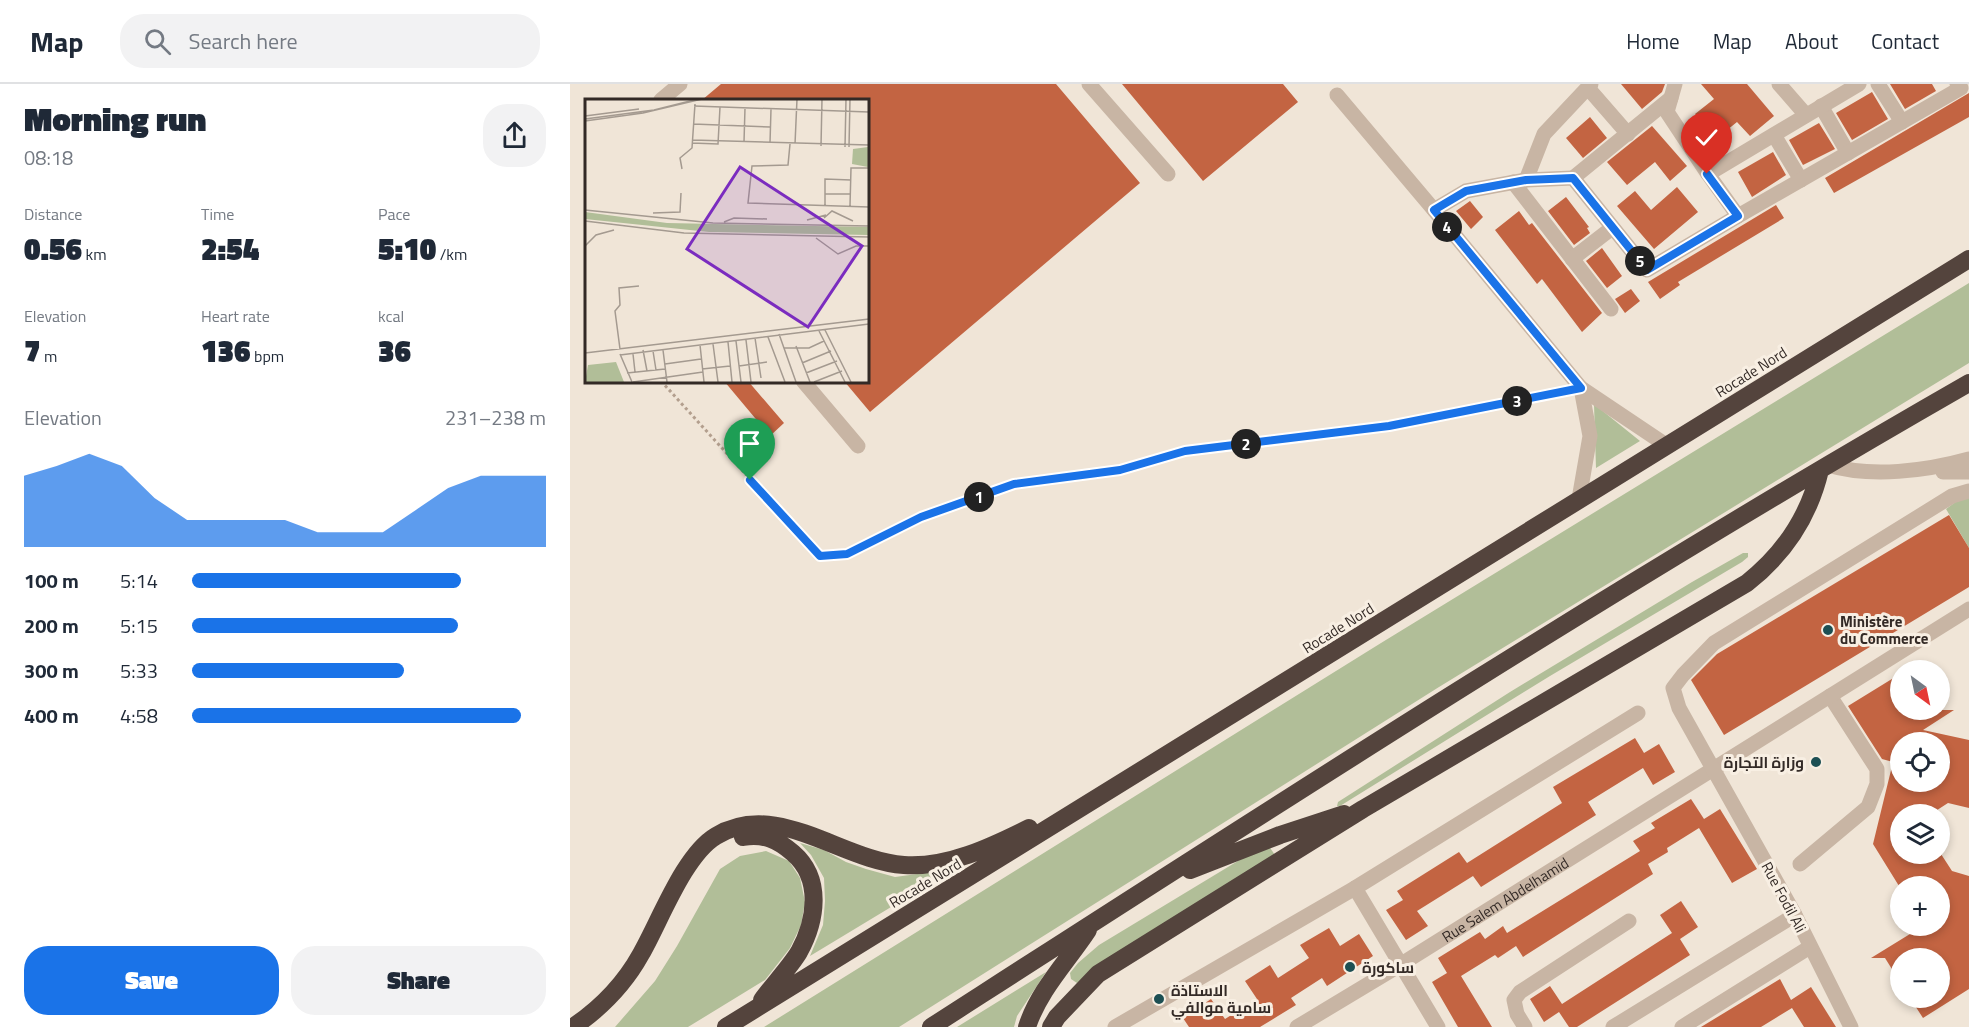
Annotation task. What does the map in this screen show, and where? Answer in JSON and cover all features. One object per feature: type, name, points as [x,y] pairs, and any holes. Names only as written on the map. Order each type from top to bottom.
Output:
[{"type":"highway","name":"Rocade Nord","points":[[726,1027],[1969,259]]},
{"type":"highway","points":[[931,1027],[1452,694],[1824,467],[1969,383]]},
{"type":"highway","points":[[1052,1027],[1057,1017],[1098,974],[1363,809],[1747,583],[1764,570],[1791,539],[1810,504],[1824,467]]},
{"type":"highway","points":[[573,1027],[595,1010],[626,978],[690,862],[716,836],[731,829],[766,824],[806,834],[866,858],[906,865],[926,864],[980,851],[1141,772]]},
{"type":"highway","points":[[1154,883],[1318,821],[1363,809]]},
{"type":"highway","points":[[592,1027],[624,996],[648,964],[686,892],[715,851],[730,841],[757,835],[772,838],[786,846],[798,857],[810,879],[814,902],[812,921],[798,953],[756,1008]]},
{"type":"highway","points":[[1027,1027],[1048,983],[1065,964],[1093,923]]},
{"type":"street","points":[[662,99],[680,84]]},
{"type":"street","points":[[1089,84],[1168,174]]},
{"type":"street","points":[[1779,84],[1806,116]]},
{"type":"street","points":[[1707,174],[1859,84]]},
{"type":"street","points":[[1878,84],[1902,122]]},
{"type":"street","points":[[1573,178],[1647,270],[1961,88],[1957,84]]},
{"type":"street","points":[[1520,181],[1544,134],[1590,86],[1628,134]]},
{"type":"street","points":[[1434,210],[1466,191],[1520,181],[1573,178],[1628,134],[1673,91]]},
{"type":"street","points":[[1673,91],[1667,112],[1707,174],[1738,216]]},
{"type":"street","points":[[1337,95],[1581,388],[1666,445]]},
{"type":"street","points":[[1821,106],[1848,153]]},
{"type":"street","points":[[1774,135],[1801,180]]},
{"type":"street","points":[[1520,181],[1572,258],[1611,309]]},
{"type":"street","points":[[1572,258],[1612,228]]},
{"type":"street","points":[[804,382],[858,446]]},
{"type":"street","points":[[1580,499],[1590,436],[1581,388]]},
{"type":"street","points":[[1824,467],[1853,472],[1881,473],[1966,464]]},
{"type":"street","name":"Rue Fodil Ali","points":[[1851,1027],[1795,915],[1679,708],[1673,688],[1714,643],[1952,496],[1969,491]]},
{"type":"street","name":"Rue Salem Abdelhamid","points":[[1297,1027],[1969,609]]},
{"type":"street","points":[[1800,864],[1868,807],[1878,784],[1877,769],[1830,696]]},
{"type":"street","points":[[1115,1027],[1355,888],[1638,713]]},
{"type":"street","points":[[1355,888],[1438,1027]]},
{"type":"street","points":[[1613,1027],[1795,915]]},
{"type":"street","points":[[1525,1027],[1517,1014],[1514,1000],[1521,992],[1629,921]]},
{"type":"street","points":[[1682,1027],[1810,947]]},
{"type":"path","points":[[662,382],[820,556],[847,554],[921,517],[1014,484],[1120,470],[1185,451],[1389,426],[1581,388]]},
{"type":"green space","points":[[1969,283],[1969,363],[1439,687],[899,1027],[764,1027],[1381,643]]},
{"type":"green space","points":[[1594,404],[1640,441],[1596,468]]},
{"type":"green space","points":[[1969,496],[1969,548],[1946,509],[1961,498]]},
{"type":"green space","points":[[1743,553],[1748,553],[1748,557],[1742,562],[1337,806],[1338,802],[1510,692]]},
{"type":"green space","points":[[800,843],[824,850],[846,862],[895,877],[954,869],[810,956],[823,925],[824,878],[811,855]]},
{"type":"green space","points":[[1268,845],[1275,855],[1077,983],[1071,979],[1070,973],[1078,963],[1099,945],[1261,847]]},
{"type":"green space","points":[[766,851],[789,861],[800,878],[805,902],[801,925],[790,948],[765,980],[688,1027],[615,1027],[655,981],[720,869],[740,856]]},
{"type":"green space","points":[[1046,972],[1017,1016],[1014,1027],[957,1027]]},
{"type":"building","points":[[721,84],[1056,84],[1140,183],[870,412],[845,382],[868,382],[868,99],[703,99]]},
{"type":"building","points":[[1122,84],[1283,84],[1298,102],[1203,181]]},
{"type":"building","points":[[1621,84],[1665,84],[1662,92],[1642,109]]},
{"type":"building","points":[[1701,84],[1747,84],[1774,116],[1750,136],[1737,122],[1716,139],[1695,114],[1714,99]]},
{"type":"building","points":[[1890,84],[1932,84],[1936,91],[1905,109]]},
{"type":"building","points":[[1872,92],[1888,119],[1852,140],[1836,113]]},
{"type":"building","points":[[1969,93],[1969,117],[1834,193],[1825,178]]},
{"type":"building","points":[[1590,117],[1607,138],[1583,158],[1566,138]]},
{"type":"building","points":[[1819,123],[1835,149],[1803,165],[1789,140]]},
{"type":"building","points":[[1652,126],[1687,166],[1670,181],[1655,162],[1627,185],[1607,162]]},
{"type":"building","points":[[1773,152],[1786,175],[1752,197],[1738,172]]},
{"type":"building","points":[[1677,187],[1698,212],[1654,249],[1617,206],[1635,191],[1651,210]]},
{"type":"building","points":[[1566,197],[1589,227],[1587,228],[1590,233],[1574,245],[1548,211]]},
{"type":"building","points":[[1470,201],[1483,217],[1471,229],[1456,211]]},
{"type":"building","points":[[1776,205],[1784,218],[1678,282],[1680,285],[1660,299],[1648,282]]},
{"type":"building","points":[[1519,211],[1529,225],[1532,223],[1602,313],[1582,332],[1542,279],[1537,284],[1495,230]]},
{"type":"building","points":[[1602,248],[1622,276],[1607,288],[1586,261]]},
{"type":"building","points":[[1631,289],[1640,301],[1625,313],[1615,299]]},
{"type":"building","points":[[725,382],[749,382],[784,423],[770,436]]},
{"type":"building","name":"Ministère du Commerce","points":[[1949,515],[1969,548],[1969,587],[1724,735],[1691,680],[1717,654]]},
{"type":"building","points":[[1890,680],[1890,720],[1938,720],[1923,730],[1932,732],[1890,732],[1890,761],[1882,759],[1848,706]]},
{"type":"building","points":[[1950,736],[1969,740],[1969,808],[1948,803],[1890,804],[1890,864],[1947,864],[1952,871],[1969,876],[1969,989],[1950,1001],[1950,948],[1890,948],[1890,966],[1885,958],[1871,958],[1907,936],[1950,936],[1950,876],[1893,876],[1873,844],[1890,774],[1890,792],[1950,792]]},
{"type":"building","points":[[1635,738],[1644,753],[1659,744],[1675,772],[1653,785],[1643,768],[1588,802],[1596,815],[1481,887],[1473,876],[1417,911],[1428,926],[1406,940],[1386,910],[1403,900],[1397,891],[1459,852],[1467,863],[1562,803],[1553,787]]},
{"type":"building","points":[[1691,799],[1704,819],[1720,809],[1757,869],[1732,883],[1699,828],[1667,848],[1668,852],[1648,864],[1653,874],[1523,957],[1516,946],[1498,958],[1495,955],[1461,976],[1492,1027],[1458,1027],[1432,982],[1447,973],[1438,958],[1480,932],[1485,939],[1503,926],[1507,933],[1640,851],[1633,841],[1655,828],[1651,823]]},
{"type":"building","points":[[1681,901],[1698,927],[1680,939],[1690,955],[1577,1027],[1569,1027],[1559,1012],[1544,1022],[1530,999],[1550,986],[1562,1004],[1672,933],[1660,915]]},
{"type":"building","points":[[1329,928],[1340,946],[1359,934],[1373,956],[1327,986],[1322,978],[1291,998],[1296,1005],[1260,1027],[1189,1027],[1183,1018],[1211,999],[1225,1019],[1257,999],[1245,981],[1270,965],[1278,978],[1309,958],[1300,945]]},
{"type":"building","points":[[1780,979],[1791,1000],[1811,987],[1836,1027],[1804,1027],[1792,1008],[1761,1027],[1701,1027]]},
{"type":"building","points":[[1916,1008],[1939,1008],[1923,1018]]},
{"type":"place","name":"Ministère du Commerce","points":[[1828,630]]},
{"type":"place","name":"وزارة التجارة","points":[[1816,762]]},
{"type":"place","name":"ساكورة","points":[[1350,967]]},
{"type":"place","name":"الاستاذة سامية موالفي","points":[[1159,999]]},
{"type":"route","points":[[750,480],[820,556],[847,554],[921,517],[1014,484],[1120,470],[1185,451],[1389,426],[1581,388],[1434,210],[1466,191],[1526,180],[1573,178],[1647,270],[1738,216],[1707,174]]}]
